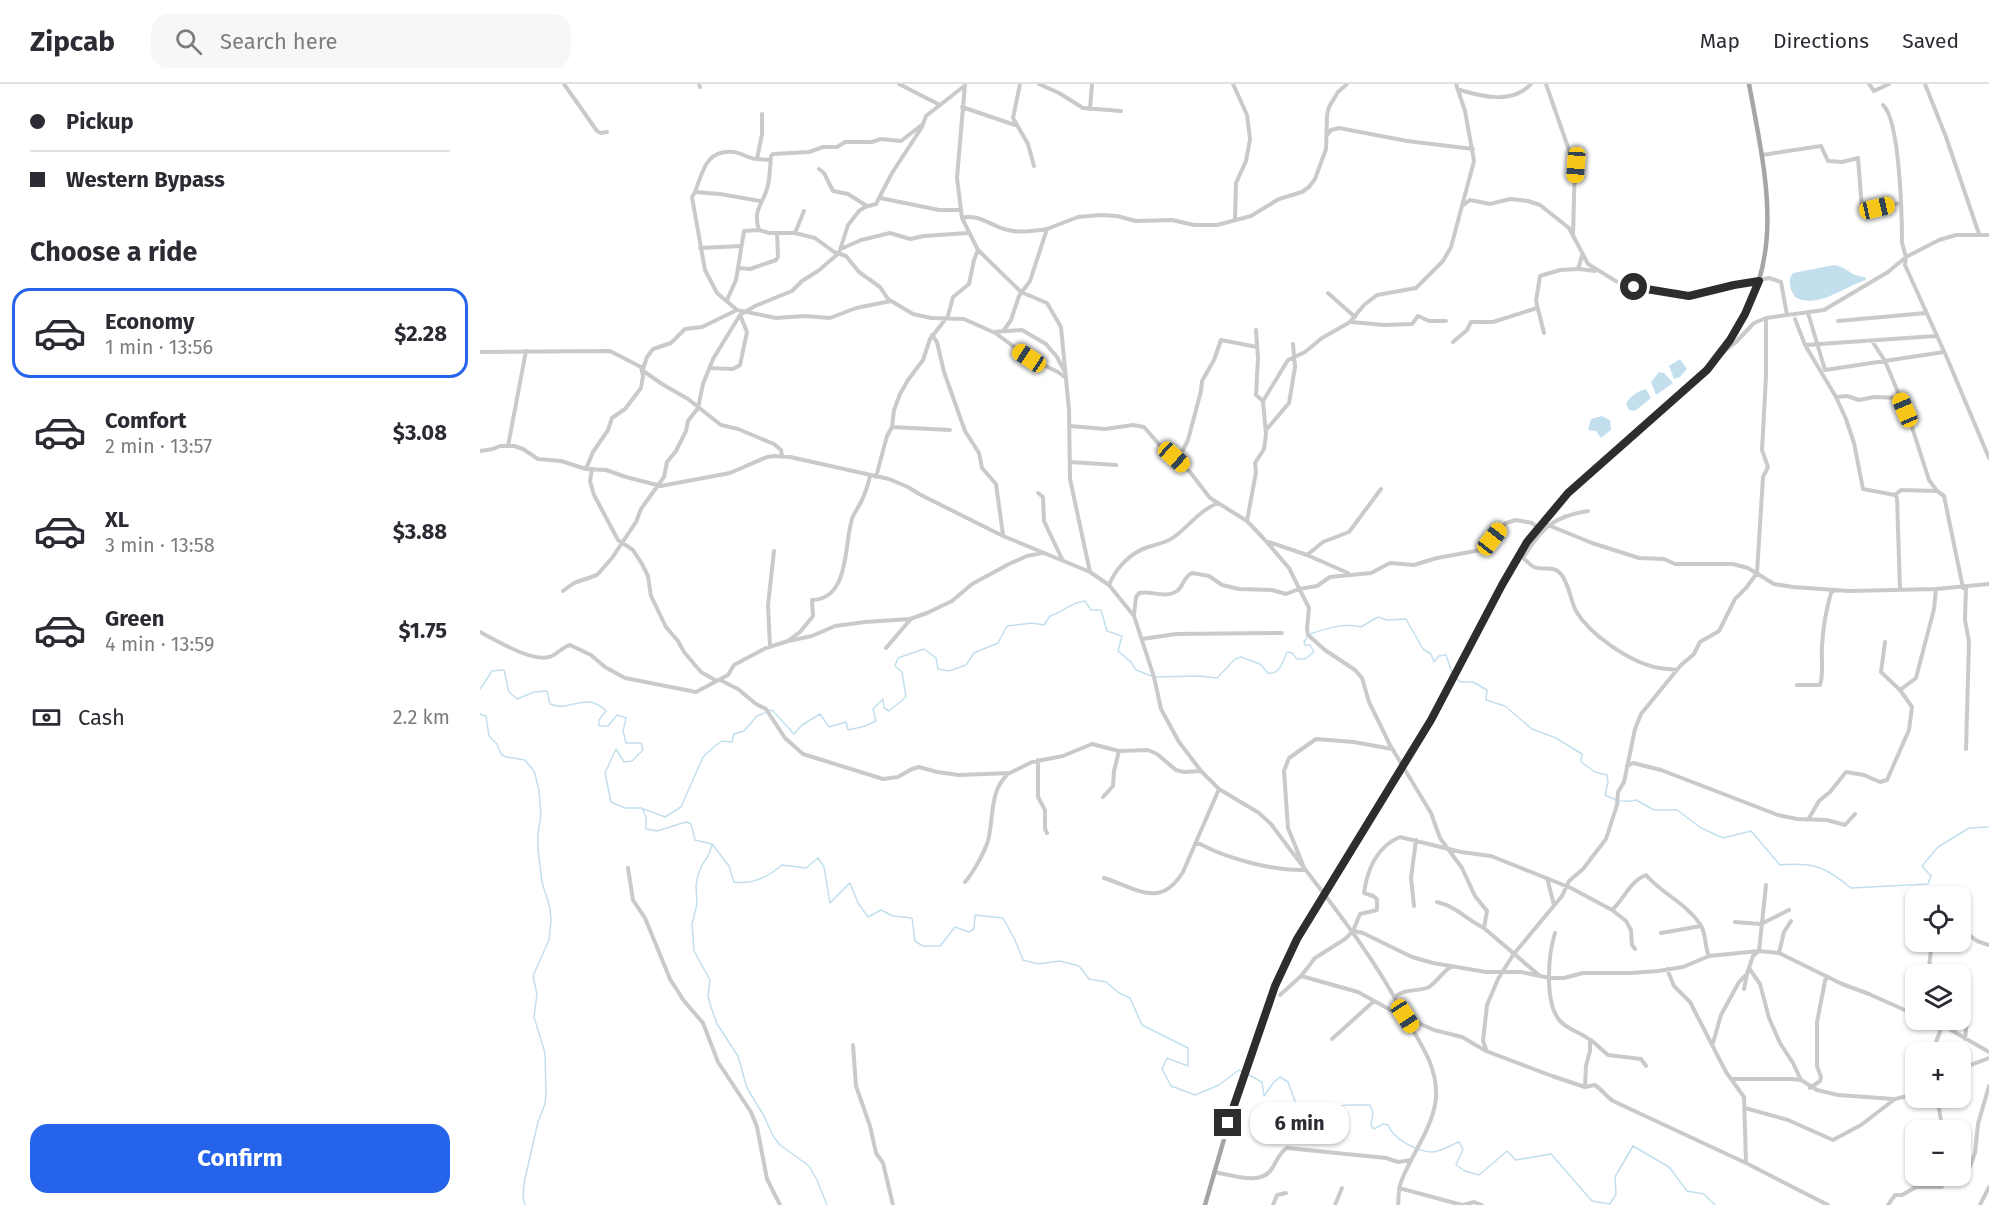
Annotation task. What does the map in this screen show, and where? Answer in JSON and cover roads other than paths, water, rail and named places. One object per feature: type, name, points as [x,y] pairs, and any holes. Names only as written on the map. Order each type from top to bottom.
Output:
[{"type":"main road","points":[[1205,1205],[1247,1064],[1275,986],[1297,939],[1403,768],[1502,585],[1538,528],[1568,493],[1687,390],[1720,355],[1745,314],[1759,281],[1767,243],[1768,209],[1762,155],[1749,84]]},
{"type":"street","points":[[564,84],[597,131],[607,132]]},
{"type":"street","points":[[898,84],[940,105]]},
{"type":"street","points":[[1012,84],[1020,85],[1012,115],[1028,144],[1034,166]]},
{"type":"street","points":[[1039,84],[1059,93],[1078,106],[1121,111]]},
{"type":"street","points":[[1090,109],[1092,84]]},
{"type":"street","points":[[1233,84],[1246,115],[1250,139],[1246,161],[1236,183],[1235,219]]},
{"type":"street","points":[[962,218],[970,216],[1008,231],[1018,232],[1047,229],[1078,217],[1088,216],[1113,216],[1136,221],[1172,220],[1206,226],[1224,224],[1251,216],[1279,199],[1302,192],[1315,179],[1326,149],[1329,107],[1338,92],[1347,84]]},
{"type":"street","points":[[1247,520],[1256,472],[1255,463],[1264,449],[1266,430],[1263,401],[1285,363],[1350,322],[1364,305],[1377,295],[1416,288],[1447,254],[1458,224],[1464,191],[1474,161],[1460,90],[1456,84]]},
{"type":"street","points":[[1460,90],[1501,98],[1522,92],[1531,84]]},
{"type":"street","points":[[1546,84],[1575,163],[1573,236]]},
{"type":"street","points":[[1869,84],[1874,91],[1889,84]]},
{"type":"street","points":[[1925,84],[1946,137],[1979,234]]},
{"type":"street","points":[[840,251],[848,225],[859,211],[874,206],[880,198],[926,116],[964,85]]},
{"type":"street","points":[[964,85],[957,178],[962,218],[978,250],[1022,292],[1047,303],[1058,320],[1062,333],[1070,426],[1072,489],[1090,572]]},
{"type":"street","points":[[1883,105],[1887,109],[1894,132],[1905,265],[1989,458]]},
{"type":"street","points":[[962,107],[1016,125]]},
{"type":"street","points":[[757,159],[762,134],[762,114]]},
{"type":"street","points":[[759,230],[756,218],[760,201],[768,188],[771,156],[778,153],[809,152],[824,147],[837,147],[845,142],[901,141],[923,124]]},
{"type":"street","points":[[1327,135],[1339,128],[1407,141],[1473,149]]},
{"type":"street","points":[[1762,155],[1821,146],[1828,161],[1842,162],[1858,158],[1862,209],[1866,211],[1900,203]]},
{"type":"street","points":[[709,368],[733,369],[740,365],[747,332],[739,312],[712,286],[703,262],[692,197],[707,161],[711,157],[734,152],[757,159],[770,160]]},
{"type":"street","points":[[819,169],[824,173],[833,191],[848,194],[868,207]]},
{"type":"street","points":[[1464,191],[1465,196],[1470,200],[1487,204],[1510,200],[1534,202],[1558,218],[1573,236],[1588,264],[1630,286],[1689,296],[1769,278],[1781,282],[1785,315],[1788,319],[1795,319],[1806,313]]},
{"type":"street","points":[[695,192],[760,201]]},
{"type":"street","points":[[880,198],[939,210],[960,210]]},
{"type":"street","points":[[1462,207],[1470,200]]},
{"type":"street","points":[[795,233],[804,211]]},
{"type":"street","points":[[1003,332],[1011,320],[1022,292],[1030,281],[1047,229]]},
{"type":"street","points":[[727,300],[739,268],[744,231],[759,230],[769,233],[795,233],[810,236],[834,252],[840,251],[859,272],[877,284],[891,302],[913,314],[969,320],[993,332],[1029,358],[1066,378]]},
{"type":"street","points":[[739,268],[750,269],[776,260],[778,257],[777,233]]},
{"type":"street","points":[[586,469],[614,416],[625,409],[641,388],[644,362],[651,350],[671,343],[684,330],[702,327],[726,314],[739,312],[792,291],[802,281],[818,272],[840,251],[861,240],[890,233],[910,239],[968,233]]},
{"type":"street","points":[[1720,355],[1751,325],[1766,318],[1806,313],[1829,307],[1888,272],[1906,257],[1947,237],[1989,234]]},
{"type":"street","points":[[700,248],[741,246]]},
{"type":"street","points":[[788,641],[800,632],[813,616],[812,600],[822,600],[832,590],[844,569],[852,519],[882,461],[900,394],[923,360],[932,335],[947,318],[952,297],[969,284],[978,250]]},
{"type":"street","points":[[1578,269],[1582,256]]},
{"type":"street","points":[[1544,333],[1537,308],[1540,276],[1560,270],[1598,271]]},
{"type":"street","points":[[1328,293],[1354,317]]},
{"type":"street","points":[[739,312],[776,318],[805,315],[830,318],[856,308],[891,302]]},
{"type":"street","points":[[1452,342],[1467,330],[1471,322],[1493,322],[1537,308]]},
{"type":"street","points":[[563,591],[574,583],[597,576],[612,558],[666,474],[670,458],[686,431],[688,422],[698,408],[709,368],[739,312]]},
{"type":"street","points":[[1806,313],[1825,369],[1944,352]]},
{"type":"street","points":[[1838,321],[1926,313]]},
{"type":"street","points":[[1350,322],[1384,326],[1412,324],[1418,316],[1429,321],[1446,321]]},
{"type":"street","points":[[1486,1051],[1484,1041],[1487,1005],[1502,973],[1513,955],[1554,906],[1569,881],[1584,869],[1606,839],[1641,714],[1677,670],[1694,654],[1700,642],[1719,631],[1735,599],[1757,573],[1763,477],[1768,467],[1762,450],[1766,318]]},
{"type":"street","points":[[1795,319],[1805,345],[1836,397],[1854,443],[1863,489],[1895,495]]},
{"type":"street","points":[[993,332],[1022,330],[1042,341],[1057,357],[1065,372]]},
{"type":"street","points":[[1256,330],[1256,395],[1263,401]]},
{"type":"street","points":[[932,335],[936,339],[944,372],[965,431],[980,453],[984,471],[996,484],[1003,536]]},
{"type":"street","points":[[1805,345],[1936,336]]},
{"type":"street","points":[[1174,457],[1183,450],[1188,440],[1202,381],[1214,360],[1221,340],[1257,347]]},
{"type":"street","points":[[1872,341],[1884,362],[1910,421],[1929,480],[1944,496],[1965,587],[1965,620],[1969,642],[1966,749]]},
{"type":"street","points":[[1266,430],[1288,403],[1294,376],[1293,344]]},
{"type":"street","points":[[508,446],[526,351]]},
{"type":"street","points":[[480,352],[610,351],[621,355],[688,399],[720,425],[738,429],[774,444],[782,450],[782,456]]},
{"type":"street","points":[[1836,397],[1847,396],[1859,400],[1874,397],[1900,398]]},
{"type":"street","points":[[1070,426],[1105,429],[1139,425],[1194,476],[1210,498],[1247,520],[1265,540],[1288,568],[1310,611],[1308,635],[1314,642],[1359,674],[1374,713],[1392,749],[1431,813],[1440,838],[1462,868],[1475,896],[1487,911],[1485,928]]},
{"type":"street","points":[[892,427],[950,430]]},
{"type":"street","points":[[480,451],[508,446],[523,449],[538,459],[561,461],[592,470],[606,470],[658,485],[730,473],[762,459],[782,456],[889,479],[1003,536],[1090,572],[1109,585],[1134,616],[1165,717],[1179,742],[1201,771],[1219,789],[1264,817],[1353,931],[1396,996],[1427,1053],[1436,1078],[1436,1100],[1399,1188],[1398,1205]]},
{"type":"street","points":[[1070,462],[1116,465]]},
{"type":"street","points":[[592,470],[590,481],[594,495],[614,534],[633,550],[642,564],[648,576],[651,596],[666,627],[684,652],[701,672],[738,689],[766,709],[792,746],[822,760],[883,779],[898,777],[919,767],[937,772],[959,774],[1010,773]]},
{"type":"street","points":[[1307,555],[1323,542],[1349,532],[1381,489]]},
{"type":"street","points":[[1895,495],[1901,490],[1937,491]]},
{"type":"street","points":[[1038,493],[1044,500],[1045,524],[1062,559]]},
{"type":"street","points":[[1895,495],[1900,589]]},
{"type":"street","points":[[1109,585],[1116,571],[1131,556],[1138,551],[1173,538],[1193,519],[1219,503]]},
{"type":"street","points":[[1588,511],[1555,520],[1548,525],[1523,558],[1536,567],[1555,569],[1561,574],[1579,615],[1590,628],[1615,649],[1646,664],[1677,670]]},
{"type":"street","points":[[1134,616],[1138,593],[1173,593],[1179,589],[1185,577],[1192,573],[1209,576],[1222,585],[1239,589],[1272,590],[1286,594],[1317,586],[1330,577],[1371,573],[1395,562],[1414,565],[1437,558],[1481,550],[1511,520],[1532,523],[1538,528]]},
{"type":"street","points":[[1548,525],[1592,543],[1639,558],[1664,559],[1675,564],[1733,564],[1779,585],[1849,591],[1936,589],[1989,584]]},
{"type":"street","points":[[1265,540],[1351,574]]},
{"type":"street","points":[[770,647],[768,605],[774,551]]},
{"type":"street","points":[[480,632],[518,651],[542,658],[549,657],[570,645],[591,655],[605,667],[625,678],[684,691],[699,691],[728,675],[734,665],[770,647],[849,623],[910,619],[956,599],[972,584],[1016,560],[1033,554],[1046,553]]},
{"type":"street","points":[[1900,690],[1916,678],[1934,609],[1936,589]]},
{"type":"street","points":[[1797,685],[1820,685],[1822,681],[1824,623],[1831,593],[1834,590]]},
{"type":"street","points":[[886,648],[910,619]]},
{"type":"street","points":[[800,632],[805,638]]},
{"type":"street","points":[[1142,639],[1176,634],[1282,633]]},
{"type":"street","points":[[1808,820],[1819,801],[1830,792],[1844,773],[1861,774],[1881,782],[1887,780],[1909,730],[1912,707],[1900,690],[1881,672],[1885,642]]},
{"type":"street","points":[[1305,870],[1291,837],[1287,820],[1284,771],[1287,761],[1316,739],[1354,742],[1392,749]]},
{"type":"street","points":[[965,882],[987,844],[997,787],[1010,773],[1038,760],[1063,756],[1092,744],[1119,751],[1148,750],[1179,771],[1201,771]]},
{"type":"street","points":[[1103,797],[1113,786],[1119,751]]},
{"type":"street","points":[[1038,760],[1038,797],[1046,810],[1044,829],[1047,833]]},
{"type":"street","points":[[1627,766],[1633,763],[1661,770],[1778,815],[1808,820],[1827,820],[1845,825],[1855,814]]},
{"type":"street","points":[[1104,878],[1148,894],[1160,894],[1169,890],[1176,884],[1197,844],[1219,789]]},
{"type":"street","points":[[1280,995],[1301,976],[1316,958],[1353,931],[1360,914],[1377,910],[1377,899],[1365,894],[1367,878],[1378,855],[1387,844],[1400,837],[1491,856],[1566,886],[1612,910],[1630,926],[1632,945],[1635,949]]},
{"type":"street","points":[[1414,906],[1411,878],[1416,840]]},
{"type":"street","points":[[1197,844],[1261,865],[1305,870]]},
{"type":"street","points":[[628,868],[633,900],[645,918],[670,979],[684,1001],[703,1023],[718,1062],[751,1112],[758,1127],[767,1179],[780,1205]]},
{"type":"street","points":[[1612,910],[1631,885],[1644,874],[1677,901],[1701,927],[1709,956]]},
{"type":"street","points":[[1546,877],[1554,906]]},
{"type":"street","points":[[1759,951],[1766,885]]},
{"type":"street","points":[[1437,902],[1453,906],[1464,917],[1485,928],[1513,955],[1540,976]]},
{"type":"street","points":[[1735,922],[1761,924],[1789,910]]},
{"type":"street","points":[[1779,953],[1784,932],[1791,921]]},
{"type":"street","points":[[1661,933],[1701,927]]},
{"type":"street","points":[[1353,931],[1364,933],[1412,957],[1451,967],[1502,973],[1521,972],[1550,978],[1583,973],[1631,973],[1683,967],[1709,956],[1759,951],[1779,953],[1905,1011]]},
{"type":"street","points":[[1555,933],[1551,944],[1550,978],[1552,1005],[1560,1020],[1608,1055],[1641,1059],[1646,1066]]},
{"type":"street","points":[[1971,936],[1989,945]]},
{"type":"street","points":[[1744,989],[1748,967],[1754,953],[1759,951]]},
{"type":"street","points":[[1396,996],[1403,991],[1429,986],[1442,972],[1451,967]]},
{"type":"street","points":[[1748,967],[1761,984],[1769,1018],[1780,1043],[1801,1080],[1810,1088],[1839,1095],[1895,1099],[1905,1097]]},
{"type":"street","points":[[1667,969],[1674,986],[1690,1002],[1701,1027],[1744,1097],[1746,1163]]},
{"type":"street","points":[[1713,1044],[1721,1015],[1739,982],[1747,974]]},
{"type":"street","points":[[1301,976],[1358,992],[1434,1030],[1466,1038],[1486,1051],[1585,1087],[1595,1085],[1600,1088],[1602,1094],[1613,1101],[1746,1163],[1827,1205]]},
{"type":"street","points":[[1810,1088],[1820,1081],[1821,1077],[1817,1066],[1817,1022],[1826,976]]},
{"type":"street","points":[[1332,1039],[1374,1001]]},
{"type":"street","points":[[1949,1030],[1989,1052]]},
{"type":"street","points":[[1965,1039],[1966,1030]]},
{"type":"street","points":[[1585,1087],[1590,1040]]},
{"type":"street","points":[[853,1045],[856,1086],[870,1126],[876,1153],[883,1163],[893,1205]]},
{"type":"street","points":[[1971,1065],[1989,1058]]},
{"type":"street","points":[[1731,1079],[1801,1080]]},
{"type":"street","points":[[1971,1164],[1975,1153],[1978,1124],[1989,1086]]},
{"type":"street","points":[[1744,1108],[1788,1120],[1833,1140],[1861,1125],[1895,1099]]},
{"type":"street","points":[[1214,1172],[1251,1178],[1264,1177],[1270,1173],[1282,1152],[1287,1148],[1357,1155],[1398,1162],[1412,1160]]},
{"type":"street","points":[[1888,1205],[1895,1195],[1902,1195],[1913,1188],[1942,1186]]},
{"type":"street","points":[[1980,1205],[1989,1187]]},
{"type":"street","points":[[1335,1205],[1342,1188]]},
{"type":"street","points":[[1399,1188],[1462,1205],[1474,1202],[1482,1205]]},
{"type":"street","points":[[1273,1205],[1277,1195],[1286,1193]]},
{"type":"water","points":[[1834,265],[1865,277],[1866,280],[1822,299],[1812,301],[1795,297],[1790,285],[1793,273]]},
{"type":"water","points":[[1680,359],[1687,369],[1680,377],[1674,379],[1669,366]]},
{"type":"water","points":[[1659,372],[1664,373],[1673,383],[1656,395],[1651,382]]},
{"type":"water","points":[[1646,389],[1651,398],[1635,411],[1629,410],[1626,404],[1630,399]]},
{"type":"water","points":[[1602,416],[1610,420],[1611,430],[1601,438],[1596,431],[1588,430],[1591,419]]},
{"type":"waterway","points":[[644,809],[665,817],[681,807],[703,757],[722,741],[732,742],[734,734],[744,731],[757,716],[772,710],[794,734],[802,725],[820,714],[829,727],[846,722],[848,730],[865,726],[876,721],[873,709],[883,699],[884,708],[889,711],[906,697],[902,672],[895,666],[898,658],[924,649],[936,658],[938,669],[949,671],[966,665],[974,653],[998,643],[1007,626],[1032,623],[1044,625],[1050,616],[1079,602],[1085,601],[1091,610],[1101,610],[1107,631],[1122,636],[1118,651],[1131,662],[1136,670],[1154,677],[1217,678],[1235,659],[1241,657],[1260,664],[1268,673],[1272,673],[1281,667],[1287,652],[1292,653],[1297,659],[1305,659],[1314,652],[1310,645],[1305,645],[1307,638]]},
{"type":"waterway","points":[[1310,634],[1341,626],[1361,627],[1378,617],[1387,620],[1406,619],[1423,649],[1431,654],[1434,662],[1439,656],[1446,655],[1452,673]]},
{"type":"waterway","points":[[480,689],[492,671],[504,670],[509,692],[517,699],[534,692],[547,691],[550,704],[557,706],[585,702],[599,705],[606,711],[599,720],[599,726],[608,726],[617,715],[626,718],[623,731],[626,743],[641,743],[643,750],[632,761],[624,762],[616,749],[605,773],[611,802],[625,808],[642,808],[646,817],[646,829],[657,831],[686,822],[691,824],[695,840],[712,844],[729,866],[734,882],[760,879],[782,865],[806,868],[818,858],[824,867],[830,903],[850,883],[858,903],[868,917],[881,910],[893,916],[912,918],[915,941],[923,946],[940,946],[955,927],[969,932],[974,929],[975,915],[1003,918],[1023,960],[1038,964],[1060,961],[1079,966],[1089,979],[1106,982],[1119,993],[1130,998],[1142,1025],[1188,1048],[1188,1066],[1167,1058],[1162,1069],[1171,1086],[1195,1095],[1219,1085],[1239,1070],[1243,1072]]},
{"type":"waterway","points":[[1455,677],[1460,682],[1473,682],[1487,690],[1486,700],[1505,706],[1532,729],[1556,738],[1582,754],[1581,762],[1595,772],[1607,775],[1605,795],[1620,801],[1636,800],[1654,810],[1677,810],[1701,828],[1723,838],[1751,831],[1780,865],[1802,864],[1818,867],[1834,875],[1851,888],[1928,884],[1931,876],[1922,866],[1938,847],[1969,828],[1989,827]]},
{"type":"waterway","points":[[480,714],[486,716],[489,736],[497,744],[501,754],[525,760],[534,771],[539,790],[541,815],[538,849],[542,882],[550,908],[549,940],[533,976],[537,994],[534,1017],[545,1053],[546,1093],[524,1183],[525,1205]]},
{"type":"waterway","points":[[712,845],[698,875],[697,904],[692,924],[694,951],[710,980],[708,996],[711,1007],[717,1024],[738,1056],[747,1088],[773,1136],[780,1145],[809,1166],[827,1205]]},
{"type":"waterway","points":[[1247,1074],[1262,1082],[1264,1096],[1280,1077],[1288,1082],[1296,1104],[1321,1110],[1347,1105],[1370,1105],[1373,1112],[1371,1125],[1374,1129],[1383,1124],[1388,1125],[1400,1139],[1419,1149],[1434,1152],[1459,1142],[1463,1149],[1456,1165],[1465,1171],[1479,1175],[1507,1151],[1516,1160],[1551,1154],[1592,1201],[1610,1204],[1616,1194],[1615,1177],[1633,1146],[1669,1167],[1687,1191],[1704,1194],[1715,1205]]}]
